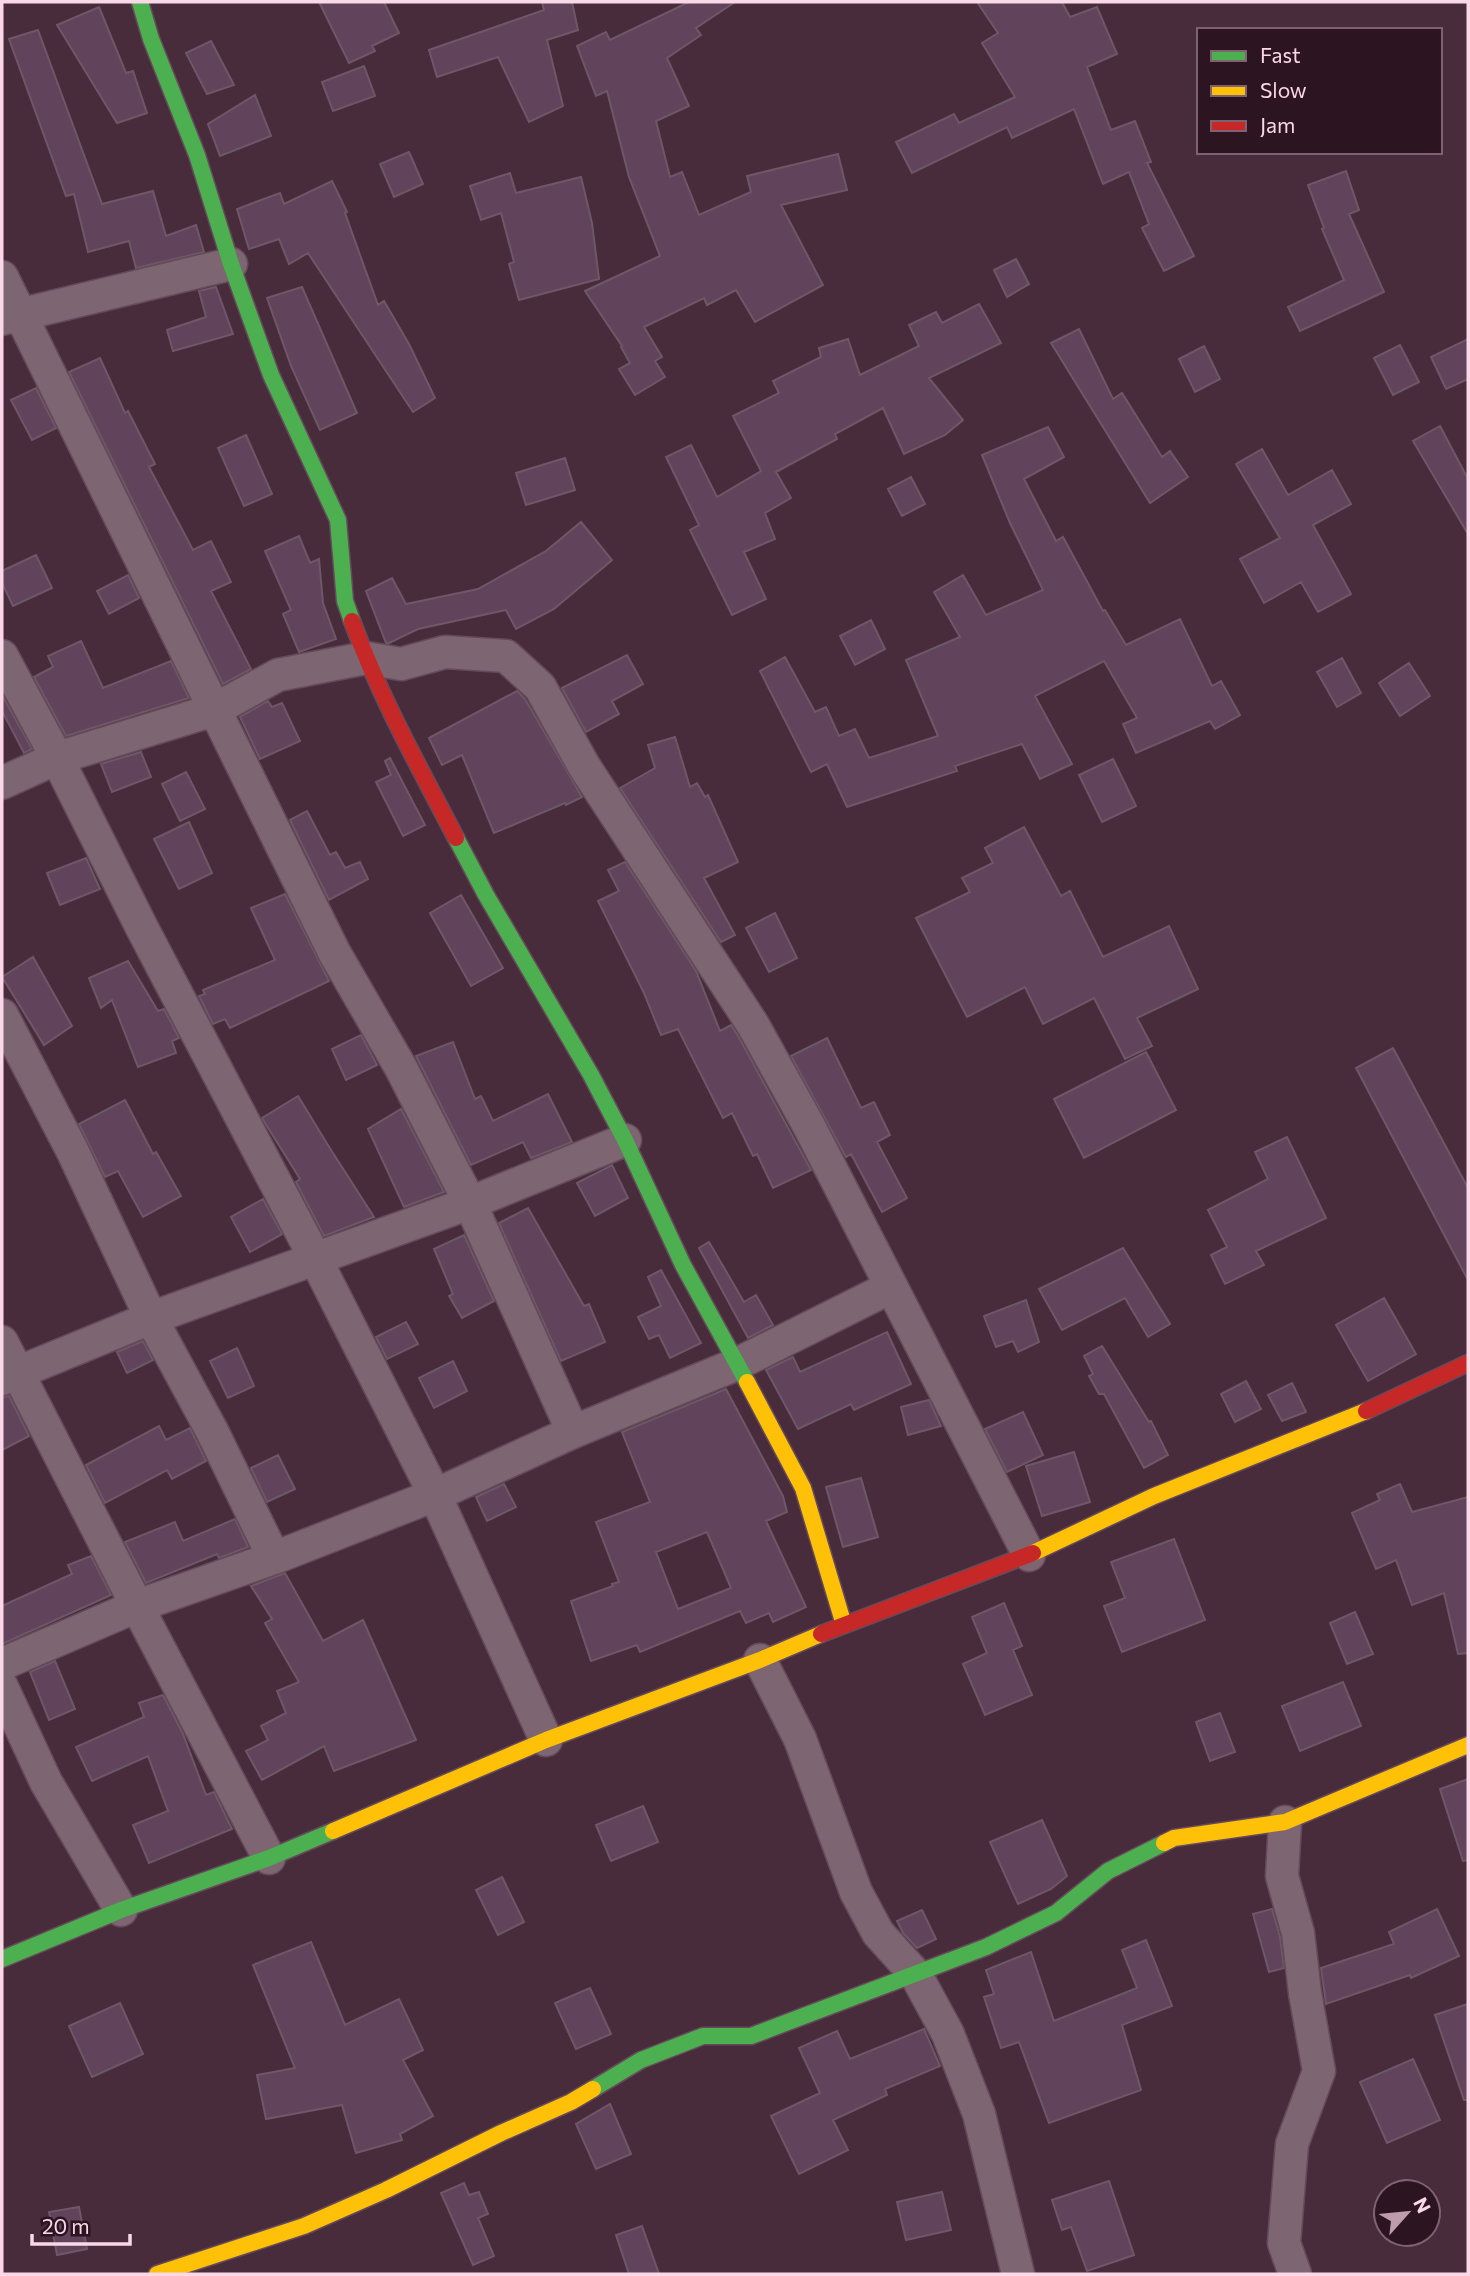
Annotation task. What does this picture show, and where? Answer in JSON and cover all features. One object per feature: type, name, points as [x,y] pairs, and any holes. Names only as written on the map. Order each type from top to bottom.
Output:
[{"type":"street","points":[[140,2],[151,39],[197,155],[231,264],[271,374],[338,520],[345,601],[366,659],[486,895],[591,1075],[625,1140],[683,1265],[803,1488],[844,1625]]},
{"type":"street","points":[[11,317],[231,264]]},
{"type":"street","points":[[2,277],[11,317],[214,710],[334,952],[401,1068],[470,1203],[573,1433]]},
{"type":"street","points":[[2,783],[57,758],[214,710],[278,676],[366,659],[401,664],[445,652],[506,656],[540,687],[584,766],[753,1025],[809,1126],[1029,1555]]},
{"type":"street","points":[[2,656],[435,1495],[546,1740]]},
{"type":"street","points":[[2,1015],[73,1152],[151,1318],[212,1431],[274,1558]]},
{"type":"street","points":[[10,1376],[151,1318],[470,1203],[625,1140]]},
{"type":"street","points":[[2,1664],[137,1606],[274,1558],[435,1495],[737,1364],[891,1287]]},
{"type":"street","points":[[2,1342],[10,1376],[137,1606],[269,1857]]},
{"type":"street","points":[[2,1959],[121,1910],[269,1857],[546,1740],[1029,1555],[1154,1496],[1369,1410],[1468,1363]]},
{"type":"street","points":[[760,1660],[800,1739],[856,1892],[878,1933],[916,1975],[948,2034],[979,2114],[1018,2274]]},
{"type":"street","points":[[2,1686],[46,1782],[121,1910]]},
{"type":"street","points":[[157,2274],[304,2226],[386,2190],[571,2102],[641,2060],[703,2036],[751,2036],[986,1947],[1056,1913],[1108,1871],[1174,1838],[1285,1822],[1468,1745]]},
{"type":"street","points":[[1285,1822],[1282,1876],[1298,1933],[1305,1993],[1319,2071],[1292,2144],[1284,2243],[1295,2274]]},
{"type":"building","points":[[319,2],[384,2],[399,33],[372,46],[375,51],[349,63]]},
{"type":"building","points":[[542,2],[572,2],[578,30],[547,40],[563,106],[529,122],[498,57],[437,77],[429,50],[544,10]]},
{"type":"building","points":[[689,2],[735,2],[696,28],[701,35],[667,58],[689,106],[656,121],[670,177],[682,172],[699,215],[751,192],[747,176],[838,154],[847,190],[781,205],[823,285],[755,322],[736,290],[707,305],[704,298],[644,327],[662,357],[655,361],[665,377],[635,395],[619,369],[630,363],[622,346],[585,291],[660,256],[629,177],[607,91],[596,96],[577,46],[606,32],[610,40]]},
{"type":"building","points":[[977,2],[1062,2],[1070,17],[1097,7],[1117,54],[1087,67],[1111,130],[1135,121],[1151,162],[1147,163],[1194,256],[1164,271],[1142,228],[1149,224],[1129,172],[1103,184],[1074,109],[1012,138],[1007,127],[912,173],[896,142],[954,114],[959,123],[1015,97],[982,43],[998,33]]},
{"type":"building","points":[[99,7],[126,73],[133,71],[147,113],[117,123],[57,25]]},
{"type":"building","points":[[38,30],[102,204],[153,191],[166,236],[196,225],[204,252],[136,268],[129,241],[88,252],[74,194],[66,196],[9,39]]},
{"type":"building","points":[[211,41],[234,85],[207,94],[186,53]]},
{"type":"building","points":[[364,66],[375,96],[333,111],[322,82]]},
{"type":"building","points":[[255,95],[271,136],[220,156],[208,124]]},
{"type":"building","points":[[409,152],[423,184],[394,197],[380,164]]},
{"type":"building","points":[[1346,171],[1359,210],[1349,214],[1384,292],[1300,331],[1288,307],[1344,280],[1322,229],[1324,228],[1308,185]]},
{"type":"building","points":[[510,173],[516,193],[581,177],[592,223],[599,279],[519,300],[509,264],[514,262],[501,213],[481,220],[470,186]]},
{"type":"building","points":[[332,181],[347,212],[345,213],[378,305],[384,301],[409,344],[435,398],[413,412],[308,253],[289,264],[279,239],[249,249],[237,209],[280,193],[284,204]]},
{"type":"building","points":[[1016,259],[1029,284],[1007,297],[994,270]]},
{"type":"building","points":[[216,287],[233,334],[173,351],[167,330],[206,317],[199,291]]},
{"type":"building","points":[[302,287],[357,413],[320,430],[291,366],[267,298]]},
{"type":"building","points":[[979,304],[1001,343],[929,378],[963,420],[945,435],[904,454],[883,408],[835,434],[837,439],[776,472],[791,498],[765,513],[775,539],[744,552],[766,599],[732,615],[690,530],[699,525],[666,457],[691,445],[717,497],[761,471],[733,416],[779,393],[773,381],[821,357],[819,348],[848,339],[860,375],[919,346],[909,325],[936,312],[942,323]]},
{"type":"building","points":[[1079,329],[1113,399],[1122,393],[1162,457],[1170,451],[1188,477],[1150,503],[1051,343]]},
{"type":"building","points":[[1468,339],[1468,379],[1446,389],[1431,357]]},
{"type":"building","points":[[1400,345],[1419,382],[1393,395],[1374,358]]},
{"type":"building","points":[[1204,346],[1220,379],[1195,392],[1179,359]]},
{"type":"building","points":[[100,358],[125,413],[128,411],[155,464],[149,467],[193,550],[211,541],[231,582],[211,591],[251,669],[223,684],[69,372]]},
{"type":"building","points":[[36,388],[56,428],[32,440],[11,400]]},
{"type":"building","points":[[1440,426],[1468,479],[1468,534],[1413,441]]},
{"type":"building","points":[[1048,427],[1064,457],[1024,479],[1056,541],[1063,537],[1103,611],[1105,610],[1126,645],[1180,619],[1212,686],[1221,681],[1240,715],[1215,729],[1210,721],[1136,753],[1123,724],[1137,718],[1104,661],[1035,696],[1072,764],[1040,779],[1022,744],[955,766],[957,771],[847,807],[827,764],[811,772],[760,671],[785,657],[815,712],[826,707],[839,736],[855,729],[869,758],[938,736],[906,660],[960,637],[934,592],[963,575],[986,615],[1043,590],[1010,523],[982,455]]},
{"type":"building","points":[[246,435],[272,494],[244,506],[218,448]]},
{"type":"building","points":[[1262,449],[1288,495],[1332,470],[1351,504],[1313,525],[1351,594],[1318,612],[1301,582],[1264,603],[1240,559],[1280,538],[1236,464]]},
{"type":"building","points":[[565,458],[575,490],[526,505],[516,473]]},
{"type":"building","points":[[911,477],[925,504],[902,516],[888,489]]},
{"type":"building","points":[[581,522],[612,560],[554,609],[516,629],[506,610],[418,629],[386,643],[366,591],[392,578],[406,604],[478,589],[546,551]]},
{"type":"building","points":[[299,536],[310,563],[319,559],[323,603],[336,639],[299,652],[283,614],[291,610],[265,551]]},
{"type":"building","points":[[36,555],[52,588],[13,606],[2,583],[2,571]]},
{"type":"building","points":[[128,575],[139,598],[109,614],[97,591]]},
{"type":"building","points":[[871,620],[885,649],[855,665],[840,636]]},
{"type":"building","points":[[81,641],[103,688],[171,661],[189,698],[66,736],[34,677],[53,667],[48,656]]},
{"type":"building","points":[[627,655],[643,684],[612,701],[619,714],[586,732],[562,688]]},
{"type":"building","points":[[1342,658],[1361,693],[1337,707],[1317,672]]},
{"type":"building","points":[[1409,663],[1430,696],[1400,716],[1379,683]]},
{"type":"building","points":[[517,691],[525,699],[582,797],[494,833],[462,755],[442,765],[429,738]]},
{"type":"building","points":[[2,695],[32,749],[24,753],[2,711]]},
{"type":"building","points":[[268,701],[272,707],[282,703],[300,741],[260,759],[240,717]]},
{"type":"building","points":[[675,737],[690,787],[697,783],[705,797],[708,795],[738,862],[704,878],[735,935],[721,942],[620,788],[655,768],[648,745]]},
{"type":"building","points":[[141,752],[151,777],[112,792],[101,764]]},
{"type":"building","points":[[390,758],[425,825],[403,836],[376,782],[391,775],[385,761]]},
{"type":"building","points":[[1113,759],[1136,806],[1102,822],[1079,775]]},
{"type":"building","points":[[186,772],[205,809],[180,821],[162,784]]},
{"type":"building","points":[[307,811],[330,855],[336,852],[345,868],[360,862],[368,879],[329,900],[290,820]]},
{"type":"building","points":[[189,822],[212,873],[179,889],[154,839]]},
{"type":"building","points":[[1024,827],[1061,896],[1070,891],[1103,957],[1169,926],[1198,989],[1137,1018],[1152,1046],[1125,1059],[1094,998],[1043,1024],[1025,987],[967,1017],[916,918],[970,892],[962,878],[993,863],[985,848]]},
{"type":"building","points":[[86,858],[100,889],[60,905],[47,873]]},
{"type":"building","points":[[625,862],[696,971],[720,1031],[731,1025],[737,1034],[811,1170],[773,1188],[757,1154],[753,1156],[732,1113],[723,1118],[678,1029],[661,1035],[644,993],[598,901],[619,891],[608,870]]},
{"type":"building","points":[[285,894],[329,981],[230,1028],[225,1019],[213,1024],[199,996],[205,994],[203,990],[275,960],[251,908]]},
{"type":"building","points":[[461,895],[503,968],[471,986],[430,913]]},
{"type":"building","points":[[775,913],[797,958],[769,972],[746,928]]},
{"type":"building","points":[[33,957],[72,1026],[44,1045],[2,977]]},
{"type":"building","points":[[128,961],[158,1011],[164,1009],[179,1038],[172,1041],[176,1053],[138,1067],[112,1000],[101,1008],[89,978]]},
{"type":"building","points":[[361,1035],[377,1065],[346,1080],[332,1049]]},
{"type":"building","points":[[827,1038],[861,1108],[874,1102],[890,1135],[877,1142],[907,1198],[882,1212],[851,1154],[846,1157],[791,1056]]},
{"type":"building","points":[[453,1042],[475,1099],[481,1096],[493,1121],[548,1094],[572,1142],[531,1158],[523,1142],[471,1165],[416,1056]]},
{"type":"building","points":[[1393,1048],[1468,1188],[1468,1280],[1356,1068]]},
{"type":"building","points":[[1146,1052],[1176,1110],[1084,1158],[1054,1099]]},
{"type":"building","points":[[298,1096],[374,1217],[324,1236],[296,1182],[300,1179],[262,1118]]},
{"type":"building","points":[[125,1100],[153,1154],[156,1152],[181,1196],[143,1217],[118,1171],[105,1177],[79,1124]]},
{"type":"building","points":[[401,1109],[444,1192],[404,1207],[368,1129]]},
{"type":"building","points":[[1287,1137],[1326,1218],[1256,1251],[1264,1265],[1225,1284],[1211,1255],[1227,1247],[1208,1210],[1268,1179],[1255,1152]]},
{"type":"building","points":[[612,1165],[628,1198],[595,1216],[577,1183]]},
{"type":"building","points":[[263,1199],[282,1234],[250,1252],[231,1217]]},
{"type":"building","points":[[528,1208],[584,1306],[589,1304],[605,1342],[561,1361],[499,1223]]},
{"type":"building","points":[[464,1235],[494,1301],[462,1318],[449,1296],[453,1294],[434,1249]]},
{"type":"building","points":[[709,1242],[744,1302],[756,1295],[773,1325],[748,1338],[699,1248]]},
{"type":"building","points":[[1123,1248],[1170,1324],[1148,1337],[1125,1298],[1062,1330],[1039,1289]]},
{"type":"building","points":[[661,1270],[701,1343],[670,1358],[659,1335],[649,1339],[638,1317],[661,1306],[648,1277]]},
{"type":"building","points":[[1384,1298],[1416,1354],[1368,1381],[1336,1325]]},
{"type":"building","points":[[1026,1300],[1039,1342],[1018,1352],[1013,1341],[996,1347],[984,1316]]},
{"type":"building","points":[[406,1322],[418,1344],[387,1359],[376,1337]]},
{"type":"building","points":[[887,1332],[911,1384],[854,1410],[851,1404],[798,1429],[766,1370],[793,1357],[800,1372]]},
{"type":"building","points":[[143,1341],[153,1360],[127,1373],[117,1352]]},
{"type":"building","points":[[1102,1346],[1149,1422],[1151,1421],[1168,1455],[1144,1468],[1104,1394],[1099,1394],[1089,1376],[1093,1374],[1084,1356]]},
{"type":"building","points":[[237,1348],[254,1386],[228,1398],[210,1361]]},
{"type":"building","points":[[453,1361],[467,1391],[434,1408],[419,1378]]},
{"type":"building","points":[[1246,1381],[1261,1409],[1235,1422],[1221,1394]]},
{"type":"building","points":[[1292,1383],[1306,1412],[1282,1421],[1268,1395]]},
{"type":"building","points":[[726,1389],[783,1496],[787,1512],[766,1521],[806,1607],[773,1622],[769,1613],[746,1623],[740,1611],[640,1652],[637,1645],[591,1661],[571,1601],[619,1582],[596,1522],[650,1502],[622,1432]],"holes":[[[707,1532],[731,1588],[678,1609],[656,1552]]]},
{"type":"building","points":[[9,1396],[29,1436],[2,1450],[2,1397]]},
{"type":"building","points":[[929,1400],[941,1426],[908,1435],[901,1407]]},
{"type":"building","points":[[1023,1412],[1043,1455],[1007,1472],[985,1429]]},
{"type":"building","points":[[159,1426],[166,1440],[190,1428],[206,1461],[172,1479],[167,1470],[105,1503],[86,1465]]},
{"type":"building","points":[[1074,1452],[1090,1502],[1042,1516],[1026,1466]]},
{"type":"building","points":[[278,1455],[295,1489],[267,1502],[251,1468]]},
{"type":"building","points":[[861,1478],[878,1537],[843,1547],[826,1487]]},
{"type":"building","points":[[504,1484],[516,1507],[487,1521],[476,1497]]},
{"type":"building","points":[[1400,1484],[1412,1512],[1468,1497],[1468,1653],[1458,1654],[1444,1593],[1412,1605],[1396,1560],[1376,1569],[1352,1513],[1380,1500],[1377,1494]]},
{"type":"building","points":[[235,1519],[248,1547],[219,1558],[217,1554],[146,1583],[125,1542],[175,1522],[183,1541]]},
{"type":"building","points":[[1174,1539],[1205,1620],[1122,1652],[1104,1606],[1125,1598],[1111,1562]]},
{"type":"building","points":[[91,1556],[111,1595],[2,1644],[2,1606],[72,1574],[68,1565]]},
{"type":"building","points":[[285,1573],[323,1641],[363,1620],[416,1740],[334,1771],[324,1746],[262,1780],[246,1751],[268,1740],[261,1726],[286,1713],[277,1691],[299,1682],[265,1623],[272,1619],[251,1586]]},
{"type":"building","points":[[1004,1603],[1022,1646],[1013,1650],[1032,1695],[985,1715],[963,1664],[987,1653],[972,1617]]},
{"type":"building","points":[[1355,1612],[1373,1654],[1347,1664],[1330,1623]]},
{"type":"building","points":[[55,1661],[75,1709],[49,1720],[30,1672]]},
{"type":"building","points":[[1343,1682],[1361,1726],[1300,1751],[1282,1706]]},
{"type":"building","points":[[163,1695],[183,1734],[206,1795],[214,1792],[232,1829],[149,1863],[133,1825],[168,1811],[148,1756],[92,1781],[76,1747],[144,1717],[139,1703]]},
{"type":"building","points":[[1220,1713],[1235,1752],[1210,1761],[1196,1722]]},
{"type":"building","points":[[1468,1779],[1468,1860],[1463,1861],[1440,1789]]},
{"type":"building","points":[[643,1806],[658,1842],[611,1861],[596,1825]]},
{"type":"building","points":[[1042,1820],[1067,1876],[1051,1889],[1018,1904],[990,1842]]},
{"type":"building","points":[[502,1877],[524,1922],[498,1935],[476,1890]]},
{"type":"building","points":[[1272,1909],[1280,1937],[1284,1968],[1269,1972],[1253,1914]]},
{"type":"building","points":[[1437,1909],[1459,1956],[1411,1978],[1410,1975],[1326,2004],[1321,1968],[1394,1944],[1389,1932]]},
{"type":"building","points":[[922,1910],[936,1939],[917,1948],[903,1933],[897,1921]]},
{"type":"building","points":[[1146,1940],[1172,2006],[1122,2025],[1141,2090],[1049,2123],[1019,2042],[1001,2048],[984,1997],[994,1994],[986,1970],[1031,1952],[1054,2021],[1137,1988],[1122,1950]]},
{"type":"building","points":[[311,1942],[345,2025],[399,1999],[423,2050],[403,2060],[433,2116],[400,2134],[402,2140],[356,2153],[342,2105],[266,2119],[257,2075],[295,2068],[253,1965]]},
{"type":"building","points":[[590,1988],[611,2034],[576,2049],[555,2003]]},
{"type":"building","points":[[120,2003],[143,2054],[92,2077],[69,2026]]},
{"type":"building","points":[[1468,2004],[1468,2100],[1464,2100],[1435,2015]]},
{"type":"building","points":[[924,2029],[940,2066],[885,2089],[887,2095],[833,2120],[848,2150],[799,2174],[771,2116],[820,2093],[799,2048],[837,2031],[850,2059]]},
{"type":"building","points":[[1413,2059],[1440,2120],[1387,2143],[1360,2082]]},
{"type":"building","points":[[610,2104],[631,2154],[596,2169],[576,2124]]},
{"type":"building","points":[[1109,2181],[1134,2255],[1087,2271],[1071,2227],[1062,2230],[1052,2200]]},
{"type":"building","points":[[464,2183],[469,2195],[479,2192],[488,2214],[478,2218],[494,2256],[473,2265],[441,2193]]},
{"type":"building","points":[[942,2192],[951,2230],[906,2240],[897,2202]]},
{"type":"building","points":[[79,2207],[87,2249],[57,2255],[49,2212]]},
{"type":"building","points":[[642,2226],[659,2274],[629,2274],[616,2235]]},
{"type":"traffic: fast","points":[[140,2],[151,39],[197,155],[231,264],[271,375],[338,520],[345,601],[352,621]]},
{"type":"traffic: fast","points":[[456,838],[486,895],[591,1075],[625,1140],[683,1265],[747,1382]]},
{"type":"traffic: fast","points":[[2,1959],[121,1910],[269,1858],[333,1831]]},
{"type":"traffic: fast","points":[[593,2089],[641,2060],[703,2036],[751,2036],[986,1947],[1056,1913],[1108,1871],[1164,1843]]},
{"type":"traffic: slow","points":[[747,1382],[803,1488],[844,1625]]},
{"type":"traffic: slow","points":[[1033,1553],[1154,1496],[1366,1411]]},
{"type":"traffic: slow","points":[[333,1831],[546,1740],[760,1660],[821,1634]]},
{"type":"traffic: slow","points":[[1164,1843],[1174,1838],[1285,1822],[1468,1745]]},
{"type":"traffic: slow","points":[[157,2274],[304,2226],[386,2190],[593,2089]]},
{"type":"traffic: jam","points":[[352,621],[387,704],[456,838]]},
{"type":"traffic: jam","points":[[1366,1411],[1468,1363]]},
{"type":"traffic: jam","points":[[821,1634],[1033,1553]]}]
